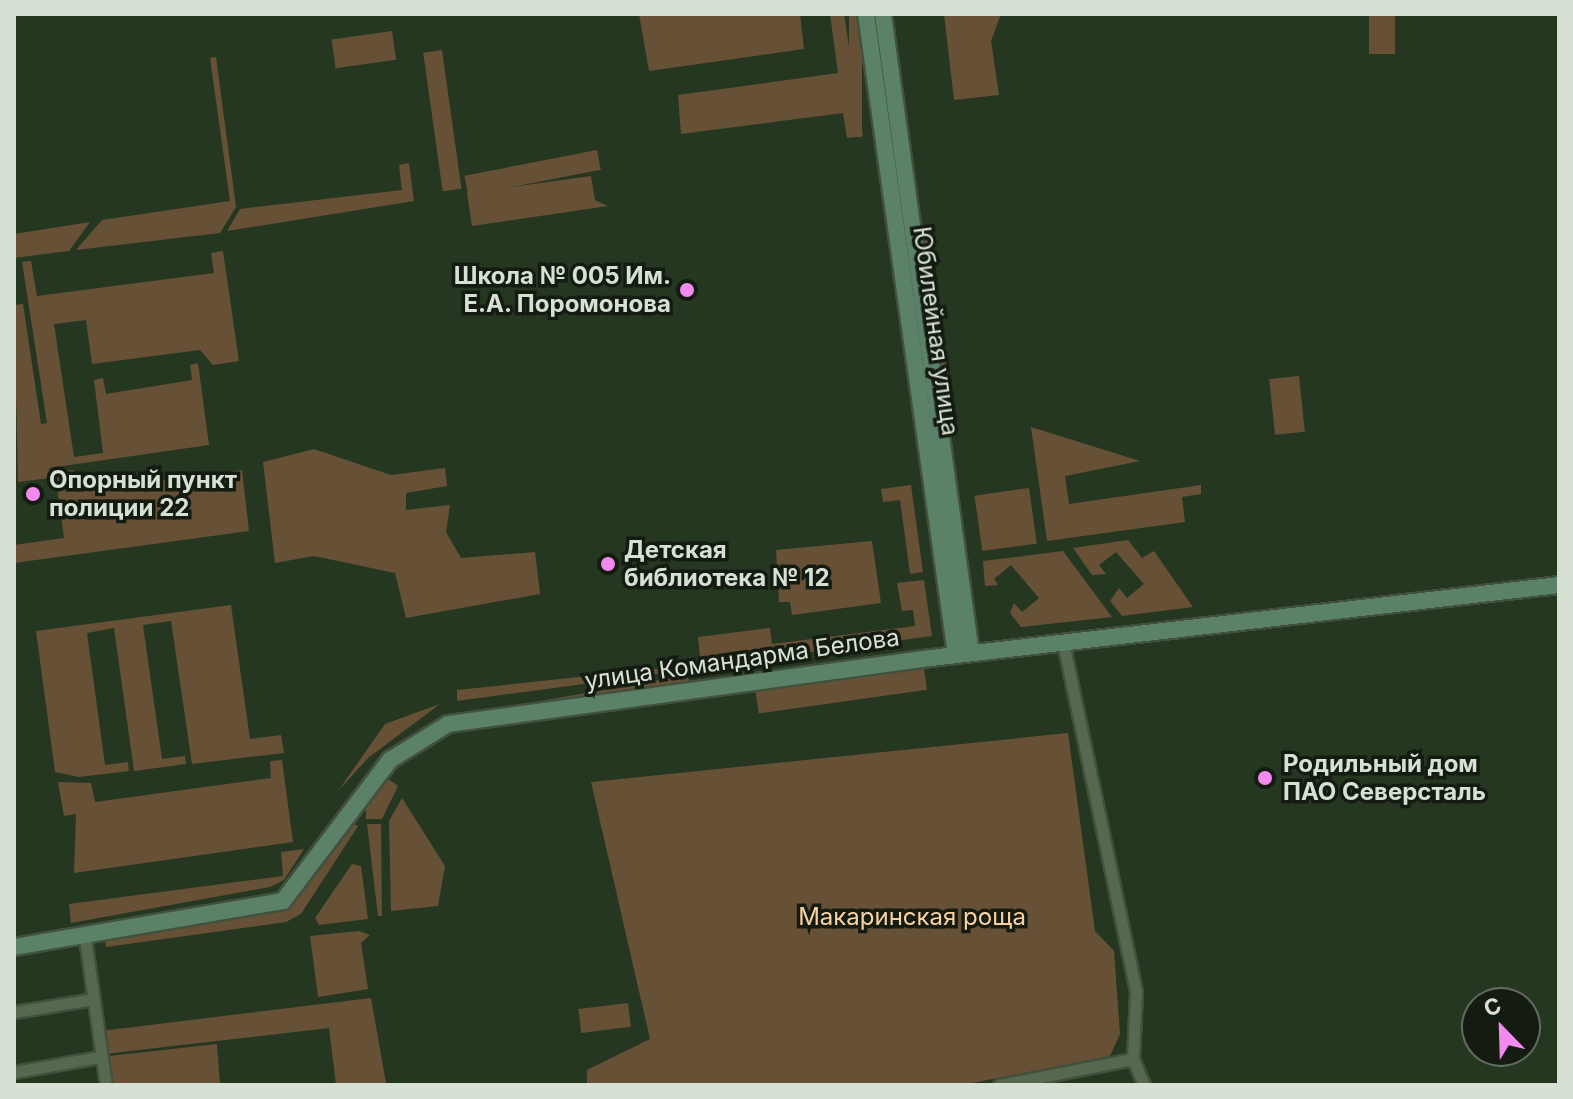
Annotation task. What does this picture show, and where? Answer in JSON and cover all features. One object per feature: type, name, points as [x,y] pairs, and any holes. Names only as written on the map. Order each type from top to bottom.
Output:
[{"type":"main road","name":"Юбилейная улица","points":[[866,14],[889,111]]},
{"type":"main road","name":"Юбилейная улица","points":[[883,14],[889,111],[963,654]]},
{"type":"main road","name":"улица Командарма Белова","points":[[14,947],[85,938],[283,901],[390,760],[448,724],[963,654],[1559,585]]},
{"type":"street","points":[[1063,642],[1136,992],[1133,1059],[1144,1085]]},
{"type":"street","points":[[85,938],[106,1085]]},
{"type":"street","points":[[14,1012],[93,999]]},
{"type":"street","points":[[14,1072],[100,1057]]},
{"type":"street","points":[[999,1085],[1133,1059]]},
{"type":"green space","points":[[639,14],[800,14],[804,49],[649,71]]},
{"type":"green space","points":[[830,14],[844,14],[863,136],[847,138],[843,113],[681,134],[678,95],[838,73]]},
{"type":"green space","points":[[849,14],[862,14],[862,137],[849,137]]},
{"type":"green space","points":[[944,14],[1001,14],[991,41],[999,95],[954,100]]},
{"type":"green space","points":[[1369,14],[1395,14],[1395,54],[1369,54]]},
{"type":"green space","points":[[392,31],[396,60],[336,68],[332,39]]},
{"type":"green space","points":[[442,50],[461,189],[443,191],[423,53]]},
{"type":"green space","points":[[216,57],[236,207],[220,233],[76,250],[102,220],[230,201],[210,58]]},
{"type":"green space","points":[[597,150],[601,170],[468,195],[464,176]]},
{"type":"green space","points":[[409,163],[414,201],[227,231],[240,209],[402,190],[399,165]]},
{"type":"green space","points":[[591,176],[595,200],[608,206],[472,226],[467,193]]},
{"type":"green space","points":[[90,222],[69,251],[14,258],[14,234]]},
{"type":"green space","points":[[929,240],[954,418],[944,420],[919,241]]},
{"type":"green space","points":[[223,251],[239,361],[213,365],[200,350],[92,364],[86,320],[54,324],[74,457],[103,453],[94,380],[103,378],[106,394],[192,380],[190,365],[198,363],[209,445],[49,468],[50,478],[18,482],[14,305],[23,304],[41,424],[47,423],[22,262],[31,261],[37,296],[214,273],[211,253]]},
{"type":"green space","points":[[1299,376],[1305,432],[1275,435],[1269,379]]},
{"type":"green space","points":[[1031,427],[1140,461],[1065,476],[1069,504],[1201,485],[1201,494],[1182,497],[1185,522],[1047,541]]},
{"type":"green space","points":[[314,449],[391,475],[445,468],[447,486],[406,493],[406,510],[450,505],[446,532],[461,558],[535,552],[540,594],[406,618],[395,573],[314,556],[275,563],[263,462]]},
{"type":"green space","points":[[74,470],[78,492],[242,470],[249,531],[14,563],[14,545],[64,538],[55,472]]},
{"type":"green space","points":[[911,485],[923,572],[910,574],[900,500],[883,502],[881,489]]},
{"type":"green space","points":[[1029,488],[1037,543],[982,551],[975,496]]},
{"type":"green space","points":[[1128,540],[1142,558],[1154,551],[1193,607],[1122,616],[1110,601],[1119,588],[1127,598],[1144,584],[1116,552],[1099,565],[1106,574],[1092,575],[1073,548]]},
{"type":"green space","points":[[872,541],[881,603],[792,615],[790,602],[779,602],[776,550]]},
{"type":"green space","points":[[1063,551],[1112,617],[1021,627],[1010,613],[1014,603],[1022,612],[1039,598],[1011,565],[994,579],[998,585],[985,586],[983,561]]},
{"type":"green space","points":[[924,580],[932,636],[701,667],[698,637],[770,628],[772,644],[915,626],[913,610],[902,611],[897,583]]},
{"type":"green space","points":[[231,605],[250,739],[281,735],[284,753],[192,764],[171,621],[143,625],[162,759],[185,756],[186,764],[134,771],[114,628],[87,633],[105,765],[128,762],[129,771],[79,777],[55,772],[36,631]]},
{"type":"green space","points":[[684,666],[687,670],[457,701],[457,690]]},
{"type":"green space","points":[[924,668],[927,690],[759,713],[756,692]]},
{"type":"green space","points":[[688,675],[690,686],[460,726],[459,715]]},
{"type":"green space","points":[[440,704],[368,758],[338,791],[385,724]]},
{"type":"green space","name":"Макаринская роща","points":[[1068,733],[1095,931],[1114,951],[1120,1034],[1110,1056],[962,1085],[587,1085],[587,1070],[650,1039],[591,782]]},
{"type":"green space","points":[[282,760],[293,842],[74,873],[76,814],[64,816],[58,782],[91,783],[95,802],[271,778],[270,761]]},
{"type":"green space","points":[[384,776],[398,786],[382,819],[366,819],[366,805]]},
{"type":"green space","points":[[402,798],[445,866],[438,906],[391,911],[389,821]]},
{"type":"green space","points":[[351,822],[358,826],[301,914],[286,922],[106,947],[105,938],[274,913],[295,902]]},
{"type":"green space","points":[[367,824],[381,824],[382,916],[378,916]]},
{"type":"green space","points":[[304,849],[284,880],[270,887],[71,923],[69,904],[283,876],[281,852]]},
{"type":"green space","points":[[352,864],[361,866],[368,919],[319,925],[315,918]]},
{"type":"green space","points":[[359,931],[370,935],[361,943],[368,989],[318,997],[310,936]]},
{"type":"green space","points":[[371,998],[386,1083],[336,1085],[329,1028],[104,1054],[101,1031]]},
{"type":"green space","points":[[628,1003],[631,1027],[581,1033],[578,1009]]},
{"type":"green space","points":[[217,1044],[220,1085],[106,1085],[100,1057]]},
{"type":"place","name":"Школа № 005 Им. Е.А. Поромонова","points":[[687,290]]},
{"type":"place","name":"Опорный пункт полиции 22","points":[[33,494]]},
{"type":"place","name":"Детская библиотека № 12","points":[[608,564]]},
{"type":"place","name":"Родильный дом ПАО Северсталь","points":[[1265,778]]}]
